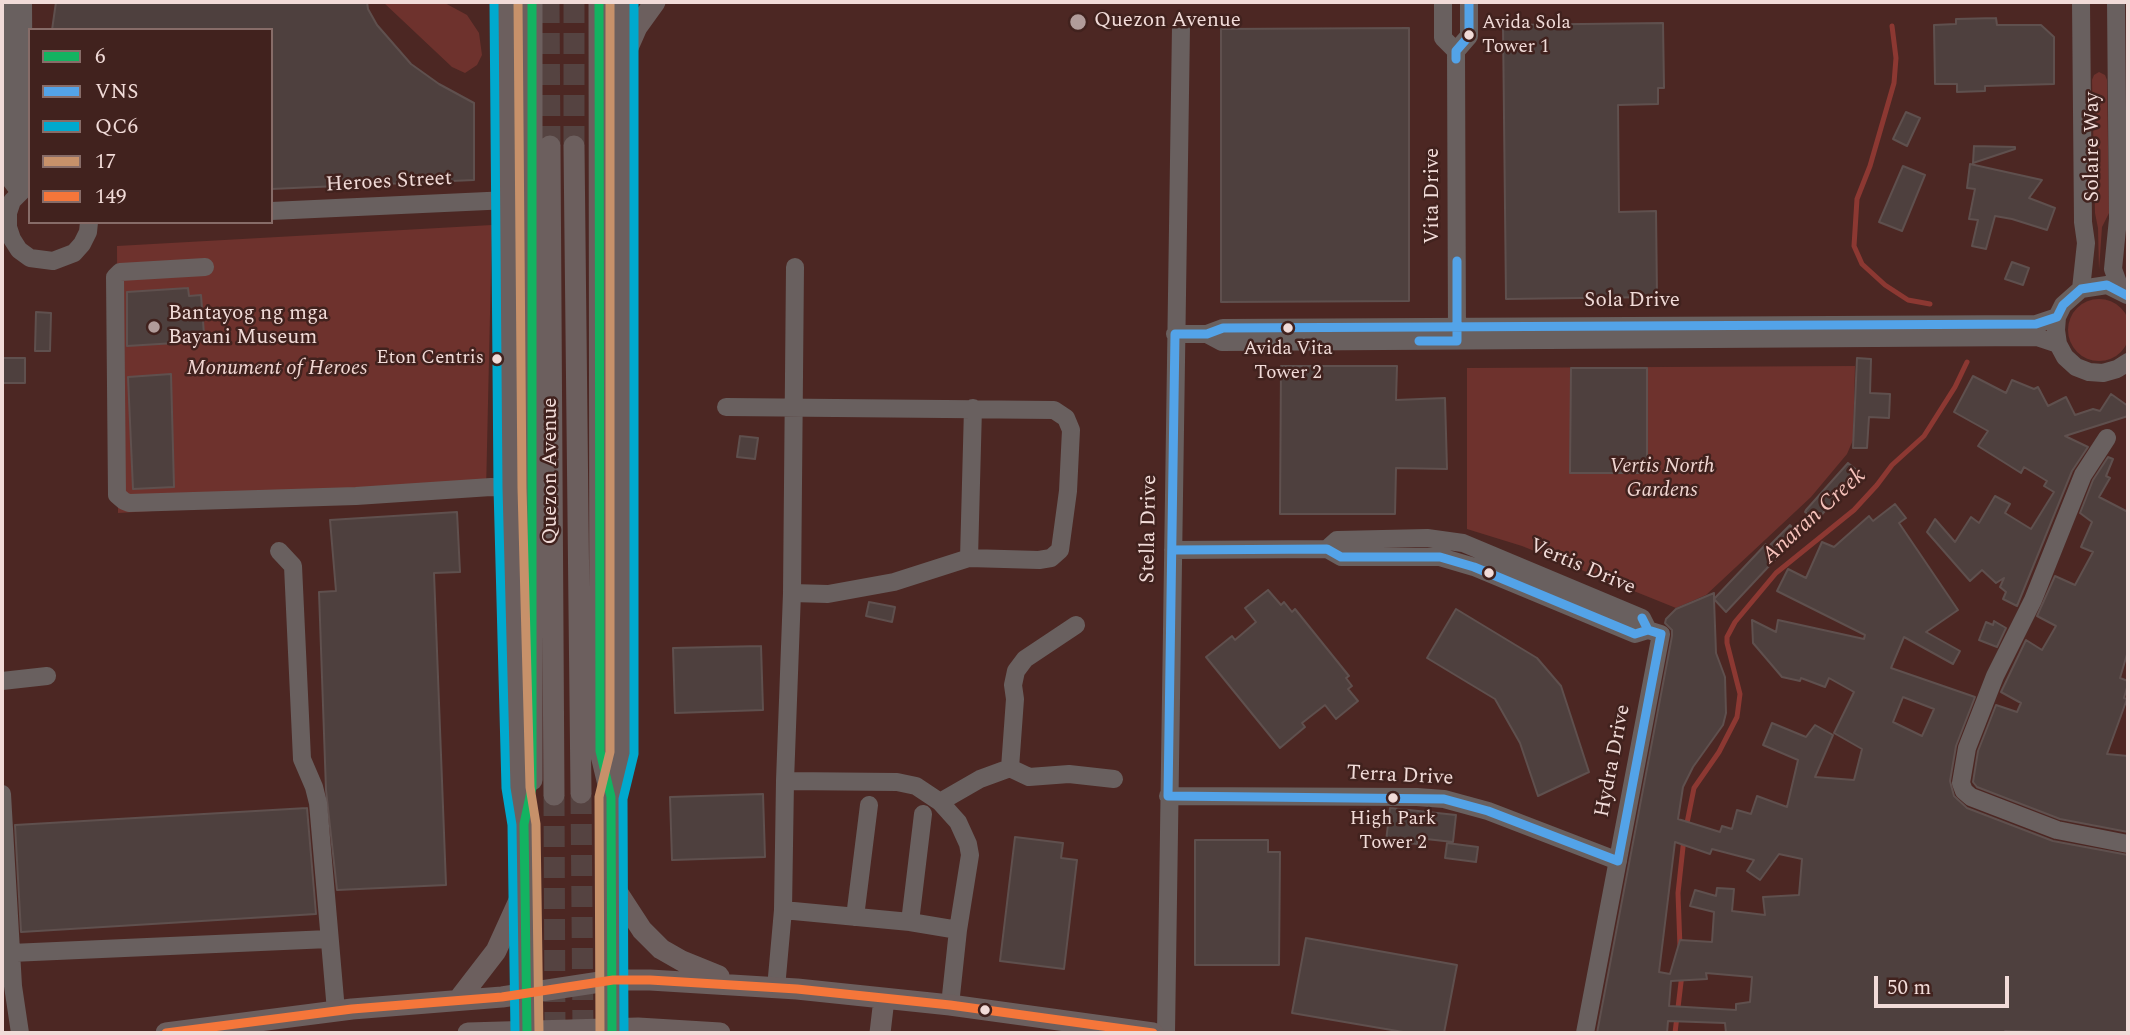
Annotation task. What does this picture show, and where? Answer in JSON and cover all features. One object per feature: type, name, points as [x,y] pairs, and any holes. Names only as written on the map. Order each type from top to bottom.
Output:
[{"type":"main road","points":[[493,2],[506,30]]},
{"type":"main road","name":"Quezon Avenue","points":[[506,2],[510,488],[518,788],[524,824],[527,1032]]},
{"type":"main road","name":"Quezon Avenue","points":[[524,824],[532,787],[532,2]]},
{"type":"main road","points":[[598,2],[600,751],[611,797],[612,1031]]},
{"type":"main road","points":[[611,797],[622,754],[622,2]]},
{"type":"main road","points":[[622,64],[638,27],[655,2]]},
{"type":"main road","name":"Quezon Avenue","points":[[550,146],[554,795]]},
{"type":"main road","name":"Quezon Avenue","points":[[574,146],[581,793]]},
{"type":"main road","points":[[458,999],[496,951],[516,909],[524,880]]},
{"type":"main road","points":[[611,882],[642,930],[661,948],[682,961],[737,984]]},
{"type":"main road","points":[[166,1033],[336,1011],[527,993],[613,980],[737,984],[950,1005],[1153,1033]]},
{"type":"main road","points":[[880,1033],[884,999]]},
{"type":"main road","points":[[468,1033],[612,1031],[638,1028],[720,1033]]},
{"type":"street","points":[[5,2],[10,179],[26,185]]},
{"type":"street","points":[[23,2],[26,185],[12,201],[8,227],[19,250],[30,258],[53,261],[74,253],[82,244],[89,224]]},
{"type":"street","name":"Vita Drive","points":[[1443,2],[1443,38],[1456,51]]},
{"type":"street","name":"Vita Drive","points":[[1457,334],[1456,51],[1469,36],[1469,2]]},
{"type":"street","name":"Solaire Way","points":[[2081,2],[2083,222],[2086,243],[2081,289],[2107,285],[2125,293]]},
{"type":"street","name":"Solaire Way","points":[[2116,2],[2122,37],[2118,219],[2113,269],[2125,293]]},
{"type":"street","name":"Stella Drive","points":[[1166,1033],[1181,26]]},
{"type":"street","name":"Heroes Street","points":[[273,211],[509,200]]},
{"type":"street","points":[[205,267],[120,272],[115,277],[117,495],[124,501],[129,503],[356,496],[466,488],[510,488]]},
{"type":"street","points":[[776,988],[783,910],[792,593],[796,267]]},
{"type":"street","points":[[2081,289],[2063,305],[2057,317],[2058,344],[2065,357],[2076,367],[2089,372],[2103,373],[2128,362]]},
{"type":"street","name":"Sola Drive","points":[[1986,332],[2036,324],[2057,317]]},
{"type":"street","name":"Sola Drive","points":[[1175,334],[1207,334],[1223,328],[1457,334],[1986,332],[2036,337],[2058,344]]},
{"type":"street","points":[[726,407],[1054,410],[1066,418],[1071,429],[1068,491],[1060,550],[1051,558],[969,558],[894,582],[828,594],[792,593]]},
{"type":"street","points":[[969,558],[972,408]]},
{"type":"street","points":[[2107,438],[2083,475],[2033,600],[1995,676],[1967,748],[1961,783],[1971,797],[2057,830],[2128,844]]},
{"type":"street","name":"Vertis Drive","points":[[1172,550],[1327,549],[1340,557],[1422,555],[1454,559],[1636,634],[1648,630]]},
{"type":"street","points":[[279,551],[293,566],[302,760],[318,803],[336,1011]]},
{"type":"street","points":[[1010,768],[1015,699],[1013,685],[1016,671],[1025,659],[1076,625]]},
{"type":"street","name":"Hydra Drive","points":[[1585,1033],[1661,634],[1648,630]]},
{"type":"street","points":[[2,681],[47,676]]},
{"type":"street","points":[[940,802],[980,779],[1010,768],[1029,777],[1069,774],[1114,779]]},
{"type":"street","points":[[785,781],[897,782],[916,786],[940,802],[958,822],[970,855],[950,1005]]},
{"type":"street","points":[[2,794],[13,986],[20,1033]]},
{"type":"street","name":"Terra Drive","points":[[1168,796],[1444,799],[1488,810],[1618,861]]},
{"type":"street","points":[[855,917],[869,805]]},
{"type":"street","points":[[910,922],[923,814]]},
{"type":"street","points":[[783,910],[910,922],[958,930]]},
{"type":"street","points":[[11,953],[329,939]]},
{"type":"shaded area","points":[[2,2],[2128,2],[2128,1033],[2,1033]]},
{"type":"green space","points":[[383,2],[443,2],[467,15],[479,33],[482,55],[477,65],[465,73],[452,67]]},
{"type":"green space","points":[[2099,72],[2105,75],[2107,80],[2109,213],[2102,227],[2099,270],[2092,80]]},
{"type":"green space","name":"Monument of Heroes","points":[[492,225],[486,492],[118,513],[117,246]]},
{"type":"green space","points":[[2099,299],[2111,301],[2121,308],[2128,318],[2128,342],[2121,352],[2111,359],[2099,361],[2087,359],[2077,352],[2070,342],[2068,330],[2070,318],[2077,308],[2087,301]]},
{"type":"green space","name":"Vertis North Gardens","points":[[1855,366],[1853,440],[1847,454],[1811,497],[1706,595],[1676,608],[1522,546],[1467,529],[1467,368]]},
{"type":"building","points":[[56,2],[367,2],[377,25],[411,64],[439,84],[474,103],[474,180],[273,189],[273,28],[52,28]]},
{"type":"building","points":[[1996,18],[1997,25],[2041,25],[2054,37],[2054,84],[1985,86],[1985,91],[1957,92],[1957,84],[1935,84],[1934,25],[1956,24],[1956,19]]},
{"type":"building","points":[[1663,23],[1664,88],[1658,88],[1658,104],[1618,105],[1619,212],[1656,211],[1657,297],[1506,299],[1503,25]]},
{"type":"building","points":[[1409,28],[1409,301],[1221,302],[1221,29]]},
{"type":"building","points":[[1906,112],[1920,118],[1907,146],[1893,139]]},
{"type":"building","points":[[1974,146],[2015,147],[2015,149],[1973,163]]},
{"type":"building","points":[[1970,164],[2042,180],[2029,198],[2055,208],[2047,230],[1995,216],[1986,249],[1972,246],[1978,220],[1969,219],[1975,189],[1967,188]]},
{"type":"building","points":[[1903,166],[1925,175],[1902,231],[1879,222]]},
{"type":"building","points":[[2012,262],[2029,268],[2023,285],[2005,279]]},
{"type":"building","points":[[188,288],[189,296],[201,295],[204,334],[191,335],[191,342],[127,346],[127,292]]},
{"type":"building","points":[[36,312],[51,313],[50,351],[35,351]]},
{"type":"building","points":[[2,358],[25,358],[25,383],[2,383]]},
{"type":"building","points":[[1857,358],[1871,359],[1870,393],[1890,394],[1889,418],[1869,417],[1867,448],[1853,448]]},
{"type":"building","points":[[1281,366],[1397,366],[1396,400],[1445,398],[1447,469],[1396,468],[1395,514],[1280,514]]},
{"type":"building","points":[[1571,368],[1647,368],[1647,473],[1570,473]]},
{"type":"building","points":[[171,374],[174,487],[133,489],[128,377]]},
{"type":"building","points":[[1973,376],[2006,393],[2012,380],[2034,389],[2038,387],[2048,406],[2066,397],[2075,415],[2093,409],[2100,411],[2111,394],[2128,406],[2128,416],[2065,436],[2088,447],[2072,471],[2017,606],[2003,599],[2006,592],[2000,587],[2004,578],[1996,583],[1982,570],[1970,581],[1927,532],[1935,519],[1955,542],[1971,517],[1979,523],[1995,496],[2010,504],[2005,513],[2031,529],[2054,492],[2044,486],[2047,481],[2024,467],[2021,473],[1978,446],[1988,431],[1954,412]]},
{"type":"building","points":[[740,436],[758,438],[755,459],[737,457]]},
{"type":"building","points":[[2108,457],[2113,459],[2106,476],[2110,478],[2099,497],[2128,512],[2128,651],[2120,678],[2128,681],[2124,698],[2127,699],[2107,754],[2128,756],[2128,832],[2060,819],[1977,787],[1973,782],[1978,751],[1996,705],[2017,712],[2021,703],[2001,692],[2026,640],[2042,650],[2056,626],[2037,616],[2055,576],[2075,585],[2093,552],[2081,547],[2092,522],[2080,513],[2093,480]]},
{"type":"building","points":[[1848,463],[1859,472],[1817,520],[1805,512],[1806,510]]},
{"type":"building","points":[[1895,504],[1906,518],[1899,523],[1958,610],[1926,632],[1960,651],[1953,664],[1904,637],[1891,668],[1975,697],[1956,746],[1950,781],[1954,796],[1967,808],[2053,841],[2128,855],[2128,1033],[1726,1033],[1725,1023],[1668,1021],[1667,1033],[1597,1033],[1672,636],[1672,630],[1665,623],[1666,619],[1676,609],[1714,593],[1716,653],[1725,677],[1726,713],[1723,725],[1693,767],[1683,787],[1678,819],[1720,832],[1722,826],[1732,829],[1737,810],[1751,814],[1757,796],[1787,807],[1798,760],[1763,745],[1772,723],[1806,737],[1815,725],[1833,735],[1815,777],[1854,780],[1862,749],[1834,733],[1854,692],[1829,678],[1825,687],[1801,678],[1800,681],[1782,677],[1753,643],[1752,620],[1776,632],[1778,620],[1864,639],[1865,635],[1777,591],[1788,569],[1806,578],[1822,542],[1834,547],[1869,516],[1873,521]],"holes":[[[1903,697],[1934,709],[1922,736],[1893,722]],[[1675,842],[1710,854],[1712,849],[1754,860],[1747,871],[1760,880],[1779,854],[1802,859],[1799,895],[1763,897],[1765,915],[1732,911],[1734,889],[1717,888],[1716,896],[1695,890],[1690,906],[1714,912],[1712,942],[1680,940],[1670,974],[1659,972]],[[1706,973],[1752,977],[1750,1002],[1736,1004],[1736,1010],[1669,1006],[1671,981],[1707,979]]]},
{"type":"building","points":[[457,512],[460,572],[434,573],[446,885],[337,890],[326,790],[319,592],[336,591],[330,520]]},
{"type":"building","points":[[1790,525],[1799,534],[1726,612],[1714,599],[1766,544],[1768,547]]},
{"type":"building","points":[[1268,590],[1281,605],[1284,602],[1292,612],[1295,609],[1349,676],[1346,678],[1352,686],[1348,689],[1358,701],[1336,719],[1325,705],[1302,723],[1305,727],[1280,748],[1206,657],[1232,636],[1235,640],[1256,622],[1245,608]]},
{"type":"building","points":[[869,602],[895,607],[892,622],[866,616]]},
{"type":"building","points":[[1456,609],[1537,658],[1561,686],[1589,772],[1538,796],[1520,743],[1495,699],[1427,658]]},
{"type":"building","points":[[1994,621],[2006,628],[1997,647],[1979,640],[1986,622],[1993,625]]},
{"type":"building","points":[[761,646],[763,710],[675,713],[673,648]]},
{"type":"building","points":[[763,794],[765,857],[672,860],[670,797]]},
{"type":"building","points":[[307,808],[316,914],[21,932],[15,825]]},
{"type":"building","points":[[1390,808],[1456,815],[1453,842],[1417,838],[1417,844],[1386,841]]},
{"type":"building","points":[[1015,837],[1063,843],[1061,858],[1077,860],[1064,969],[1000,961]]},
{"type":"building","points":[[1195,840],[1268,840],[1268,852],[1280,852],[1279,965],[1195,965]]},
{"type":"building","points":[[1447,843],[1478,847],[1476,862],[1445,858]]},
{"type":"building","points":[[1306,938],[1457,965],[1444,1033],[1409,1033],[1292,1013]]},
{"type":"waterway","name":"Anaran Creek","points":[[1892,26],[1896,58],[1894,83],[1870,166],[1857,199],[1854,246],[1862,264],[1885,285],[1908,300],[1930,304]]},
{"type":"waterway","name":"Anaran Creek","points":[[1686,828],[1694,788],[1719,752],[1737,717],[1740,694],[1727,643],[1727,637],[1735,622],[1776,573],[1854,510],[1892,465],[1924,436],[1955,387],[1967,362]]},
{"type":"waterway","name":"Anaran Creek","points":[[1680,947],[1678,893],[1684,838]]},
{"type":"waterway","name":"Anaran Creek","points":[[1675,1033],[1682,974]]},
{"type":"tunnel","points":[[549,2],[550,146]]},
{"type":"tunnel","points":[[574,2],[574,146]]},
{"type":"tunnel","points":[[581,793],[583,1033]]},
{"type":"tunnel","points":[[554,795],[555,1033]]},
{"type":"transit line","name":"QC6","points":[[494,2],[498,488],[506,788],[512,825],[515,1033]]},
{"type":"transit line","name":"17","points":[[518,2],[522,488],[530,787],[536,824],[539,1033]]},
{"type":"transit line","name":"6","points":[[527,1033],[524,824],[532,787],[532,2]]},
{"type":"transit line","name":"6","points":[[599,2],[600,751],[611,797],[612,1033]]},
{"type":"transit line","name":"17","points":[[600,1033],[599,797],[610,752],[610,2]]},
{"type":"transit line","name":"QC6","points":[[624,1033],[623,799],[634,754],[634,2]]},
{"type":"transit line","name":"VNS","points":[[1456,59],[1456,51],[1469,36],[1469,2]]},
{"type":"transit line","name":"VNS","points":[[1419,341],[1457,341],[1457,261]]},
{"type":"transit line","name":"VNS","points":[[1648,630],[1661,634],[1618,861],[1488,811],[1444,799],[1168,796],[1175,334],[1207,334],[1223,328],[2036,324],[2057,317],[2063,305],[2081,289],[2107,285],[2128,296]]},
{"type":"transit line","name":"VNS","points":[[1173,550],[1327,549],[1341,557],[1440,557],[1474,567],[1635,634],[1648,630],[1642,618]]},
{"type":"transit line","name":"149","points":[[166,1033],[352,1009],[502,997],[613,980],[797,989],[950,1005],[1153,1033]]},
{"type":"place","name":"Quezon Avenue","points":[[1078,22]]},
{"type":"place","name":"Avida Sola Tower 1","points":[[1469,35]]},
{"type":"place","name":"Bantayog ng mga Bayani Museum","points":[[154,327]]},
{"type":"place","name":"Avida Vita Tower 2","points":[[1288,328]]},
{"type":"place","name":"Eton Centris","points":[[497,359]]},
{"type":"place","name":"High Park Tower 2","points":[[1393,798]]}]
